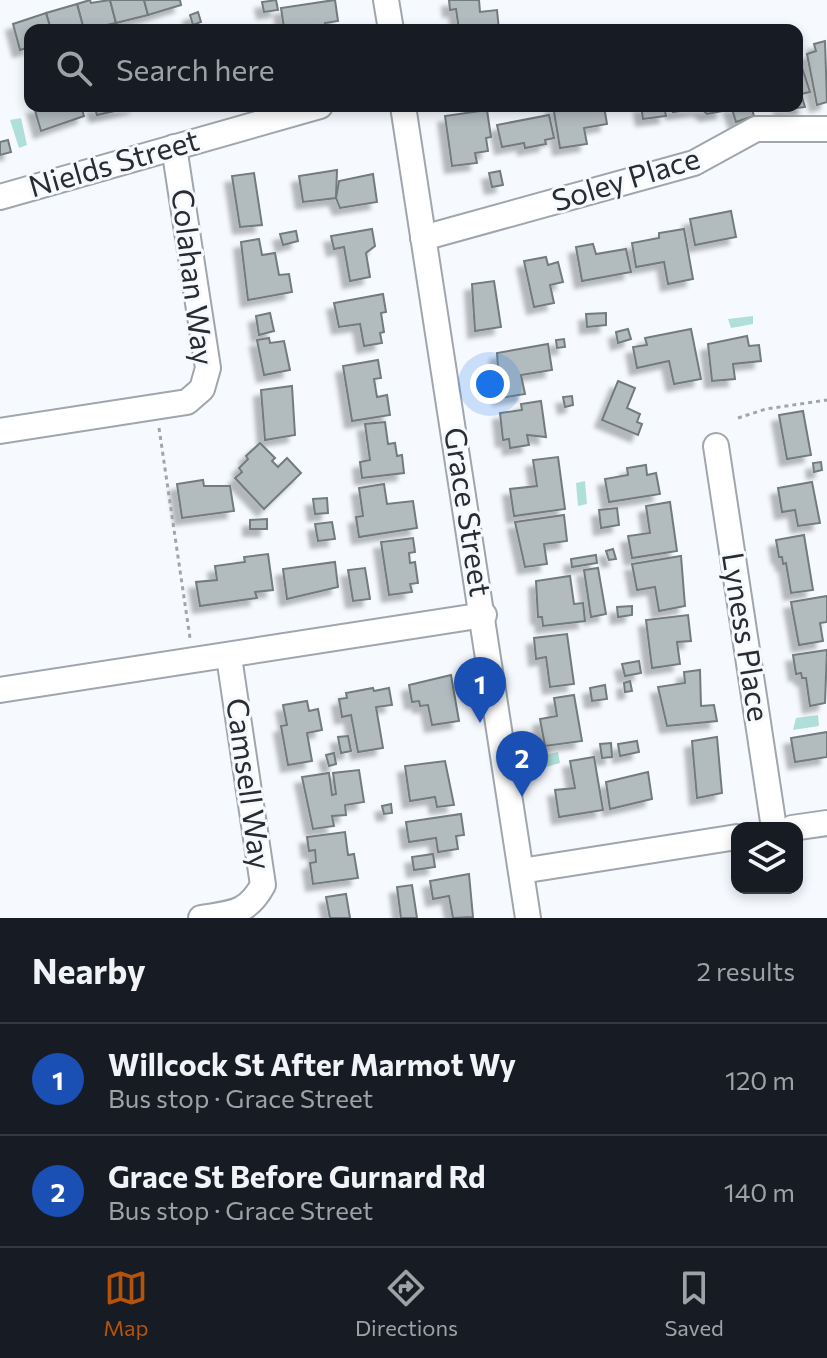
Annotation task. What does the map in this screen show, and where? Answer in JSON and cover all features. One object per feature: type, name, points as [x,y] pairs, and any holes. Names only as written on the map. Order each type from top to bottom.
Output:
[{"type":"street","points":[[386,0],[390,24]]},
{"type":"street","name":"Nields Street","points":[[0,197],[299,112]]},
{"type":"street","name":"Grace Street","points":[[404,112],[484,615],[528,918]]},
{"type":"street","name":"Soley Place","points":[[423,238],[694,163],[756,129],[827,129]]},
{"type":"street","name":"Colahan Way","points":[[0,431],[187,402],[202,389],[208,368],[174,147]]},
{"type":"street","name":"Lyness Place","points":[[716,446],[773,822]]},
{"type":"street","name":"Camsell Way","points":[[0,690],[229,657],[484,615]]},
{"type":"street","name":"Camsell Way","points":[[201,918],[236,913],[253,902],[263,885],[229,657]]},
{"type":"street","points":[[803,826],[827,823]]},
{"type":"street","points":[[521,871],[731,838]]},
{"type":"path","points":[[738,418],[766,409],[827,400]]},
{"type":"path","points":[[156,407],[194,662]]},
{"type":"shaded area","points":[[21,118],[27,145],[19,148],[10,120]]},
{"type":"shaded area","points":[[753,316],[753,324],[731,328],[728,319]]},
{"type":"shaded area","points":[[585,481],[587,504],[578,506],[576,483]]},
{"type":"shaded area","points":[[818,715],[819,726],[793,730],[796,718]]},
{"type":"shaded area","points":[[558,752],[560,763],[539,769],[540,756]]},
{"type":"building","points":[[90,0],[91,3],[110,0],[116,23],[82,24],[77,4]]},
{"type":"building","points":[[110,0],[144,0],[148,15],[116,23]]},
{"type":"building","points":[[144,0],[180,0],[181,5],[148,15]]},
{"type":"building","points":[[276,0],[278,10],[264,12],[262,2]]},
{"type":"building","points":[[335,0],[338,21],[283,24],[281,8]]},
{"type":"building","points":[[449,0],[479,0],[480,12],[497,10],[498,24],[458,24],[456,9],[450,10]]},
{"type":"building","points":[[77,4],[82,24],[49,24],[46,13]]},
{"type":"building","points":[[198,12],[201,22],[193,24],[190,15]]},
{"type":"building","points":[[46,13],[49,24],[24,24],[24,49],[20,50],[13,24]]},
{"type":"building","points":[[825,41],[827,102],[817,105],[807,54],[816,51],[814,44]]},
{"type":"building","points":[[803,70],[810,92],[803,94]]},
{"type":"building","points":[[35,112],[83,112],[84,116],[41,131]]},
{"type":"building","points":[[487,112],[491,137],[486,138],[488,151],[475,153],[477,163],[452,166],[445,116]]},
{"type":"building","points":[[554,112],[605,112],[607,124],[584,128],[587,144],[560,148]]},
{"type":"building","points":[[642,112],[665,112],[666,116],[643,119]]},
{"type":"building","points":[[733,112],[753,112],[754,116],[736,122]]},
{"type":"building","points":[[549,115],[554,138],[545,140],[546,144],[525,148],[524,143],[502,147],[497,125]]},
{"type":"building","points":[[8,140],[11,152],[0,155],[0,142]]},
{"type":"building","points":[[337,170],[336,198],[303,202],[299,176]]},
{"type":"building","points":[[500,171],[503,185],[492,187],[489,173]]},
{"type":"building","points":[[254,173],[262,225],[240,227],[232,176]]},
{"type":"building","points":[[373,174],[377,202],[340,208],[336,198],[339,181]]},
{"type":"building","points":[[731,211],[736,237],[695,245],[690,219]]},
{"type":"building","points":[[372,229],[375,246],[366,253],[370,277],[350,281],[344,247],[334,249],[331,236]]},
{"type":"building","points":[[684,229],[693,279],[668,284],[664,262],[636,267],[632,243],[659,238],[659,233]]},
{"type":"building","points":[[296,231],[298,241],[283,245],[280,234]]},
{"type":"building","points":[[259,239],[262,255],[275,253],[279,275],[289,274],[292,292],[248,300],[241,242]]},
{"type":"building","points":[[593,244],[596,254],[626,249],[631,272],[582,281],[576,247]]},
{"type":"building","points":[[546,257],[548,265],[558,262],[563,282],[550,285],[554,303],[534,307],[524,261]]},
{"type":"building","points":[[494,281],[501,327],[475,331],[472,284]]},
{"type":"building","points":[[383,294],[386,312],[381,313],[382,343],[364,346],[360,324],[339,327],[334,303]]},
{"type":"building","points":[[270,313],[274,331],[259,335],[256,316]]},
{"type":"building","points":[[606,313],[606,325],[587,327],[586,314]]},
{"type":"building","points":[[628,329],[631,339],[618,343],[616,332]]},
{"type":"building","points":[[691,329],[701,379],[674,384],[669,361],[637,368],[633,347],[647,345],[645,338]]},
{"type":"building","points":[[747,336],[749,346],[759,345],[761,361],[733,364],[735,379],[712,381],[708,344]]},
{"type":"building","points":[[269,338],[270,343],[284,341],[290,370],[264,375],[257,340]]},
{"type":"building","points":[[564,339],[565,347],[557,348],[556,340]]},
{"type":"building","points":[[548,344],[552,370],[521,375],[525,394],[500,398],[497,353]]},
{"type":"building","points":[[378,360],[381,378],[374,379],[377,397],[387,395],[390,415],[352,421],[343,366]]},
{"type":"building","points":[[618,381],[635,388],[627,408],[640,414],[637,422],[642,424],[638,435],[602,420]]},
{"type":"building","points":[[292,386],[295,435],[265,440],[261,390]]},
{"type":"building","points":[[572,396],[573,405],[565,407],[563,397]]},
{"type":"building","points":[[541,401],[546,437],[527,435],[529,445],[510,448],[509,439],[503,440],[500,413],[522,410],[521,404]]},
{"type":"building","points":[[803,411],[811,455],[787,459],[779,415]]},
{"type":"building","points":[[385,422],[388,444],[395,443],[397,456],[402,455],[404,473],[362,478],[360,462],[370,460],[365,424]]},
{"type":"building","points":[[260,443],[275,458],[272,461],[278,467],[287,458],[301,473],[264,509],[235,478],[242,472],[239,468],[248,459],[246,456]]},
{"type":"building","points":[[558,457],[565,509],[514,516],[510,489],[537,486],[533,460]]},
{"type":"building","points":[[821,462],[822,470],[814,472],[813,463]]},
{"type":"building","points":[[646,465],[647,475],[656,473],[660,494],[609,502],[605,479],[628,475],[627,468]]},
{"type":"building","points":[[203,480],[204,486],[230,486],[234,511],[182,518],[177,484]]},
{"type":"building","points":[[812,482],[820,523],[798,526],[795,510],[782,512],[778,488]]},
{"type":"building","points":[[384,484],[387,504],[413,501],[417,528],[359,537],[356,517],[363,516],[359,488]]},
{"type":"building","points":[[327,498],[328,513],[315,514],[313,499]]},
{"type":"building","points":[[670,502],[677,551],[632,558],[628,536],[650,533],[646,506]]},
{"type":"building","points":[[617,508],[619,525],[601,528],[599,510]]},
{"type":"building","points":[[564,515],[567,541],[544,544],[547,564],[525,567],[515,522]]},
{"type":"building","points":[[267,519],[267,529],[250,529],[250,520]]},
{"type":"building","points":[[332,522],[335,539],[318,541],[315,524]]},
{"type":"building","points":[[804,535],[813,590],[791,593],[786,563],[783,564],[782,557],[779,557],[776,540]]},
{"type":"building","points":[[413,538],[415,552],[409,553],[410,563],[415,562],[418,583],[410,584],[412,592],[389,595],[381,542]]},
{"type":"building","points":[[613,549],[616,559],[609,560],[606,551]]},
{"type":"building","points":[[268,554],[273,590],[255,592],[257,598],[200,606],[196,582],[217,580],[215,566],[245,562],[244,557]]},
{"type":"building","points":[[596,555],[597,563],[572,567],[571,559]]},
{"type":"building","points":[[681,556],[685,606],[659,611],[655,587],[637,590],[632,564]]},
{"type":"building","points":[[335,562],[338,587],[287,599],[283,569]]},
{"type":"building","points":[[365,568],[370,599],[353,601],[348,570]]},
{"type":"building","points":[[598,568],[606,614],[591,617],[584,570]]},
{"type":"building","points":[[570,576],[574,604],[583,603],[585,621],[543,626],[542,617],[538,617],[536,581]]},
{"type":"building","points":[[827,596],[827,622],[820,623],[823,641],[799,645],[791,602]]},
{"type":"building","points":[[632,606],[632,615],[618,617],[617,607]]},
{"type":"building","points":[[688,615],[691,641],[677,642],[680,664],[652,668],[646,620]]},
{"type":"building","points":[[567,634],[574,684],[550,687],[546,657],[536,659],[534,638]]},
{"type":"building","points":[[827,650],[825,703],[810,706],[806,678],[802,678],[801,673],[796,674],[793,655]]},
{"type":"building","points":[[639,661],[641,673],[625,676],[622,664]]},
{"type":"building","points":[[700,670],[701,706],[714,705],[717,721],[667,726],[658,687],[685,683],[684,672]]},
{"type":"building","points":[[451,675],[459,721],[432,725],[428,705],[420,706],[419,701],[412,702],[409,685]]},
{"type":"building","points":[[630,681],[632,691],[625,692],[624,683]]},
{"type":"building","points":[[605,685],[607,699],[592,701],[590,688]]},
{"type":"building","points":[[373,688],[374,691],[389,688],[392,705],[376,707],[383,748],[358,752],[351,715],[342,717],[339,699],[347,698],[346,693]]},
{"type":"building","points":[[574,695],[582,741],[545,746],[540,719],[557,716],[554,698]]},
{"type":"building","points":[[307,701],[309,711],[318,709],[322,730],[307,733],[312,761],[288,765],[281,726],[287,725],[283,705]]},
{"type":"building","points":[[827,732],[827,757],[795,762],[791,738]]},
{"type":"building","points":[[348,736],[351,751],[341,753],[338,737]]},
{"type":"building","points":[[717,737],[722,793],[697,798],[692,741]]},
{"type":"building","points":[[637,741],[639,752],[620,756],[618,744]]},
{"type":"building","points":[[611,743],[612,757],[602,758],[600,744]]},
{"type":"building","points":[[334,753],[336,764],[329,766],[326,755]]},
{"type":"building","points":[[594,757],[603,810],[559,817],[555,790],[575,788],[570,761]]},
{"type":"building","points":[[445,761],[454,805],[437,807],[435,797],[410,801],[405,766]]},
{"type":"building","points":[[359,770],[364,802],[345,805],[346,815],[332,816],[334,826],[313,829],[302,777],[329,773],[332,795],[336,794],[333,773]]},
{"type":"building","points":[[648,772],[652,799],[610,809],[606,782]]},
{"type":"building","points":[[391,804],[392,813],[384,814],[382,806]]},
{"type":"building","points":[[461,814],[464,835],[456,836],[458,849],[438,852],[436,838],[409,842],[406,822]]},
{"type":"building","points":[[345,832],[348,855],[354,854],[358,878],[313,884],[310,863],[316,862],[315,850],[309,851],[307,837]]},
{"type":"building","points":[[433,854],[435,867],[414,870],[412,857]]},
{"type":"building","points":[[469,874],[473,917],[453,918],[449,896],[433,899],[430,881]]},
{"type":"building","points":[[412,885],[417,918],[401,918],[397,887]]},
{"type":"building","points":[[346,894],[350,918],[330,918],[326,897]]},
{"type":"place","name":"Willcock St After Marmot Wy","points":[[480,723]]},
{"type":"place","name":"Grace St Before Gurnard Rd","points":[[522,797]]}]
